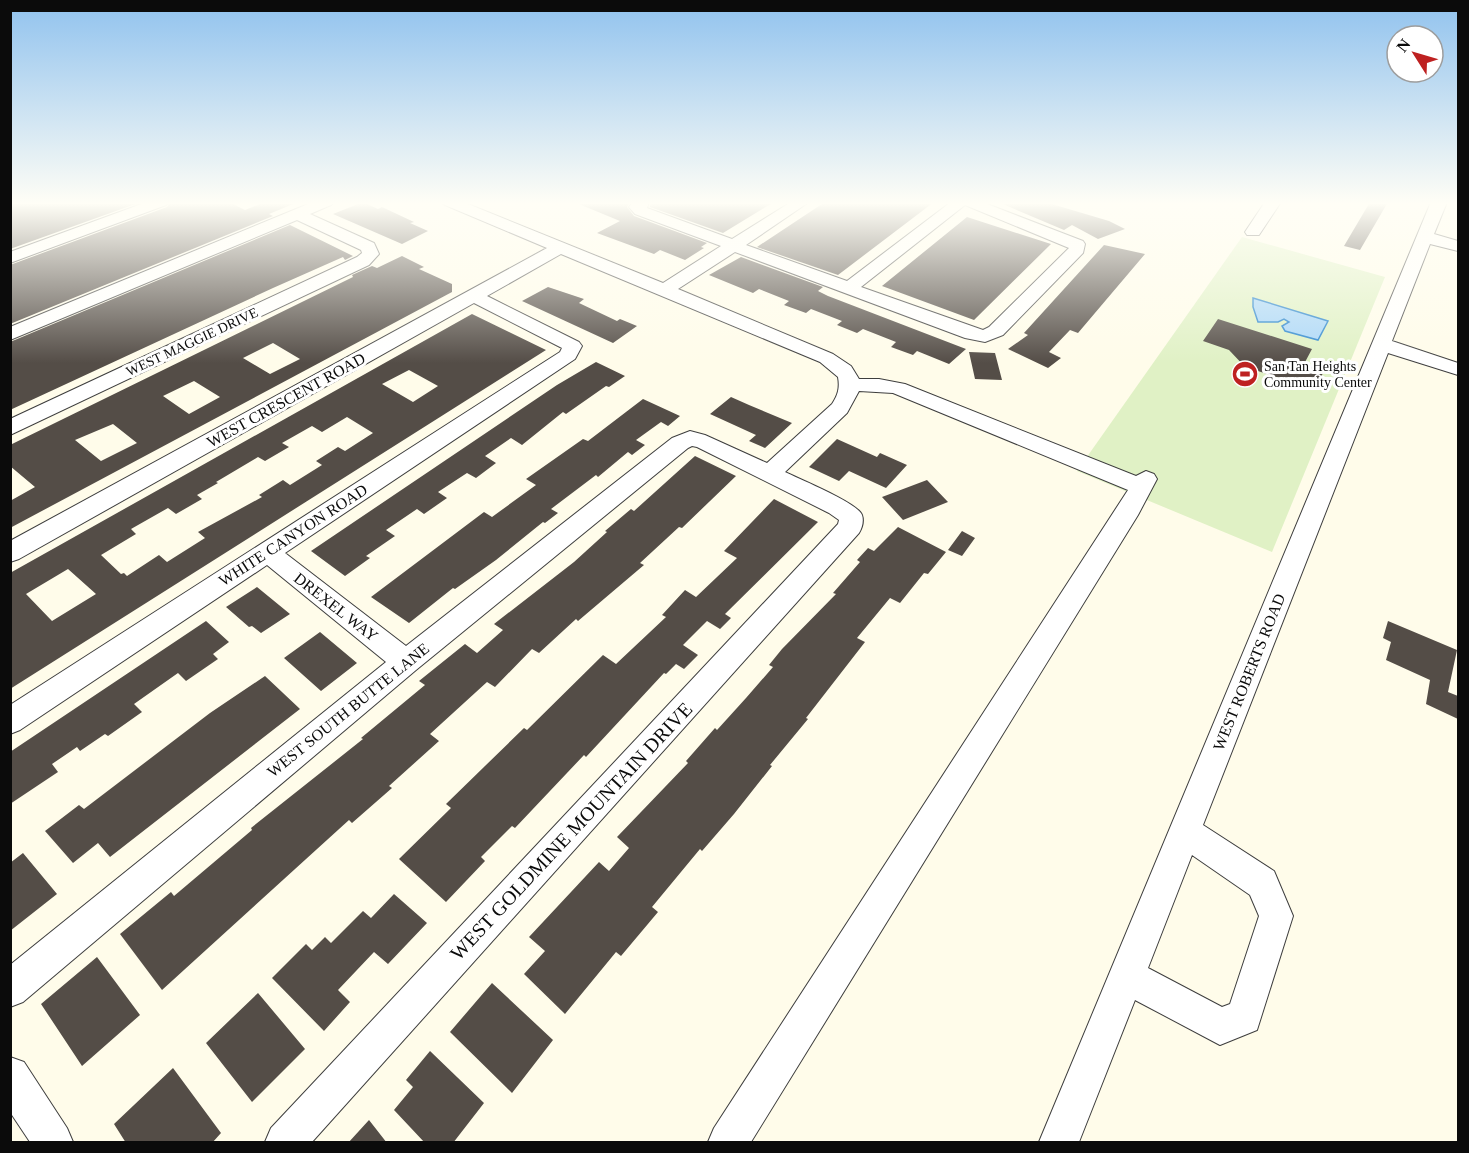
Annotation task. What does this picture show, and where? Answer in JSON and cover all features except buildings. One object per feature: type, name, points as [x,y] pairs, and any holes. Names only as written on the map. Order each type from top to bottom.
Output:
[{"type":"street","points":[[10,334],[197,256]]},
{"type":"street","name":"WEST MAGGIE DRIVE","points":[[10,429],[363,261],[369,256]]},
{"type":"street","name":"WEST CRESCENT ROAD","points":[[10,553],[545,256]]},
{"type":"street","points":[[582,256],[831,359],[849,380],[898,388],[1144,483],[728,1143]]},
{"type":"street","points":[[665,290],[717,256]]},
{"type":"street","points":[[763,256],[972,334],[985,336],[996,331],[1070,256]]},
{"type":"street","points":[[849,288],[891,256]]},
{"type":"street","name":"WEST ROBERTS ROAD","points":[[1059,1143],[1417,256]]},
{"type":"street","name":"WHITE CANYON ROAD","points":[[10,721],[568,355],[572,346],[562,339],[473,296]]},
{"type":"street","points":[[1381,345],[1458,369]]},
{"type":"street","points":[[769,474],[840,408],[849,397],[849,380]]},
{"type":"street","name":"WEST SOUTH BUTTE LANE","points":[[10,989],[406,662],[680,443],[690,438],[705,442],[769,474]]},
{"type":"street","name":"WEST GOLDMINE MOUNTAIN DRIVE","points":[[285,1143],[850,527],[851,517],[837,507],[769,474]]},
{"type":"street","name":"DREXEL WAY","points":[[267,552],[406,662]]},
{"type":"street","points":[[1126,976],[1220,1026],[1244,1017],[1276,915],[1262,883],[1185,831]]},
{"type":"street","points":[[10,1076],[53,1143]]},
{"type":"green space","name":"San Tan Heights Community Center","points":[[1229,256],[1309,256],[1385,277],[1272,552],[1077,471]]},
{"type":"water","points":[[1253,298],[1328,321],[1318,340],[1285,331],[1282,326],[1289,322],[1284,319],[1278,322],[1258,322],[1253,307]]},
{"type":"place","name":"San Tan Heights Community Center","points":[[1245,374]]}]
